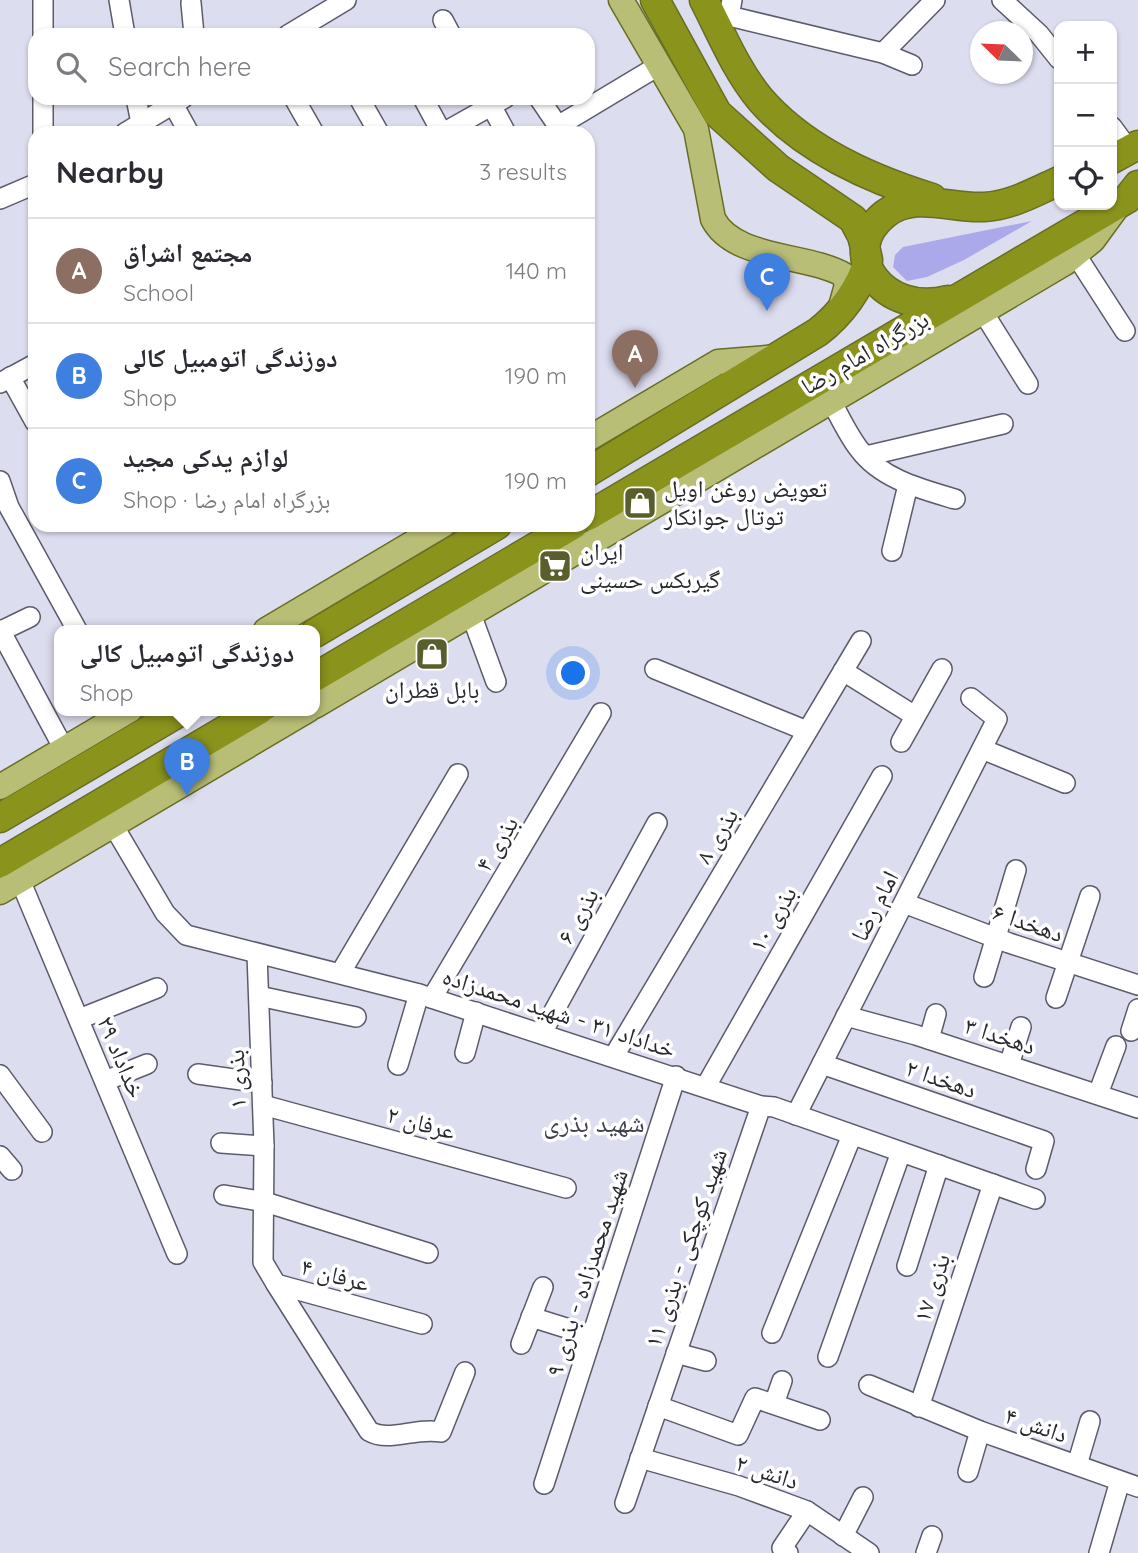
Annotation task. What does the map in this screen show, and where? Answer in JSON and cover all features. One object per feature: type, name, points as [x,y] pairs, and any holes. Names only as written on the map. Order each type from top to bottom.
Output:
[{"type":"highway","points":[[655,0],[706,121],[846,213],[860,230],[867,258],[880,288],[900,300],[973,304]]},
{"type":"highway","points":[[704,0],[736,62],[759,97],[785,123],[867,177],[874,190],[864,209],[856,214],[846,213]]},
{"type":"highway","points":[[850,165],[910,191],[958,206],[996,206],[1054,183]]},
{"type":"highway","name":"بزرگراه امام رضا","points":[[595,512],[878,345],[973,304],[1129,194]]},
{"type":"highway","name":"بزرگراه امام رضا","points":[[595,467],[818,332],[840,310],[862,277],[874,227],[895,207],[923,202],[958,206]]},
{"type":"highway","points":[[818,332],[858,306],[869,304],[883,311],[888,320],[888,331],[878,345]]},
{"type":"highway","points":[[320,630],[485,532]]},
{"type":"highway","points":[[320,674],[561,532]]},
{"type":"highway","points":[[0,818],[173,716]]},
{"type":"highway","points":[[7,878],[106,815],[250,716]]},
{"type":"main road","points":[[621,0],[658,66],[706,121],[713,219],[718,230],[737,243],[844,275],[846,293],[840,310]]},
{"type":"main road","points":[[320,703],[831,401],[973,304],[1076,255],[1101,230],[1129,194]]},
{"type":"main road","points":[[595,435],[718,362],[779,357]]},
{"type":"main road","points":[[618,527],[655,477]]},
{"type":"main road","points":[[273,625],[431,532]]},
{"type":"main road","points":[[431,564],[461,532]]},
{"type":"main road","points":[[320,685],[363,677]]},
{"type":"main road","points":[[0,787],[118,716]]},
{"type":"main road","points":[[106,815],[296,716]]},
{"type":"street","points":[[43,0],[43,28]]},
{"type":"street","points":[[118,0],[124,28]]},
{"type":"street","points":[[300,28],[346,0]]},
{"type":"street","points":[[883,52],[935,0]]},
{"type":"street","points":[[1002,0],[1039,34],[1054,53]]},
{"type":"street","points":[[191,3],[193,28]]},
{"type":"street","points":[[730,8],[883,52],[912,65]]},
{"type":"street","points":[[595,104],[658,66]]},
{"type":"street","points":[[43,105],[43,126]]},
{"type":"street","points":[[133,126],[135,105]]},
{"type":"street","points":[[136,126],[171,105]]},
{"type":"street","points":[[179,105],[187,126]]},
{"type":"street","points":[[298,105],[310,126]]},
{"type":"street","points":[[363,105],[375,126]]},
{"type":"street","points":[[427,105],[439,126]]},
{"type":"street","points":[[454,126],[488,105]]},
{"type":"street","points":[[496,105],[503,126]]},
{"type":"street","points":[[544,105],[558,126],[593,105]]},
{"type":"street","points":[[1117,136],[1126,151]]},
{"type":"street","points":[[0,199],[28,187]]},
{"type":"street","points":[[1076,255],[1125,331]]},
{"type":"street","points":[[973,304],[1028,384]]},
{"type":"street","points":[[28,367],[5,380],[28,412]]},
{"type":"street","points":[[831,401],[866,456],[908,485],[955,499]]},
{"type":"street","points":[[866,456],[1003,424]]},
{"type":"street","points":[[0,481],[9,507],[75,625]]},
{"type":"street","points":[[892,551],[908,485]]},
{"type":"street","points":[[471,614],[496,682]]},
{"type":"street","points":[[30,617],[0,630],[64,749]]},
{"type":"street","name":"بذری ۸","points":[[614,1056],[861,641]]},
{"type":"street","points":[[655,668],[807,731]]},
{"type":"street","points":[[901,742],[943,669]]},
{"type":"street","points":[[843,671],[915,716]]},
{"type":"street","name":"امام رضا","points":[[796,1115],[997,719],[971,698]]},
{"type":"street","name":"بذری ۴","points":[[398,1065],[425,996],[601,713]]},
{"type":"street","points":[[982,750],[1065,783]]},
{"type":"street","points":[[341,972],[458,774]]},
{"type":"street","name":"بذری ۱۰","points":[[706,1086],[882,776]]},
{"type":"street","name":"خداداد ۳۱ - شهید محمدزاده","points":[[106,815],[165,913],[186,935],[341,972],[425,996],[761,1106],[763,1104],[1035,1199]]},
{"type":"street","name":"بذری ۶","points":[[542,1033],[657,822]]},
{"type":"street","points":[[984,977],[1016,870]]},
{"type":"street","name":"خداداد ۲۹","points":[[7,878],[79,1018],[177,1254]]},
{"type":"street","points":[[1056,998],[1090,895]]},
{"type":"street","name":"دهخدا ۶","points":[[904,903],[996,938],[1138,985]]},
{"type":"street","name":"بذری ۱","points":[[257,954],[265,1202]]},
{"type":"street","points":[[79,1018],[157,988]]},
{"type":"street","points":[[259,996],[356,1017]]},
{"type":"street","points":[[1130,1031],[1138,1009]]},
{"type":"street","points":[[465,1054],[476,1012]]},
{"type":"street","points":[[929,1039],[936,1014]]},
{"type":"street","name":"دهخدا ۳","points":[[846,1016],[929,1039],[1138,1108]]},
{"type":"street","points":[[1009,1065],[1021,1027]]},
{"type":"street","points":[[1098,1094],[1116,1046]]},
{"type":"street","points":[[105,1081],[147,1064]]},
{"type":"street","name":"دهخدا ۲","points":[[822,1064],[1044,1141],[1036,1169]]},
{"type":"street","points":[[198,1074],[262,1083]]},
{"type":"street","points":[[0,1075],[42,1132]]},
{"type":"street","name":"شهید محمدزاده - بذری ۹","points":[[544,1484],[676,1076]]},
{"type":"street","name":"عرفان ۲","points":[[263,1105],[566,1188]]},
{"type":"street","name":"شهید کوچکی - بذری ۱۱","points":[[625,1503],[761,1106]]},
{"type":"street","points":[[772,1333],[852,1135]]},
{"type":"street","points":[[221,1143],[264,1146]]},
{"type":"street","points":[[828,1357],[901,1152]]},
{"type":"street","points":[[907,1266],[939,1166]]},
{"type":"street","name":"بذری ۱۷","points":[[919,1407],[993,1184]]},
{"type":"street","points":[[224,1195],[265,1202],[428,1253]]},
{"type":"street","name":"عرفان ۴","points":[[265,1202],[263,1262],[276,1284],[422,1324]]},
{"type":"street","points":[[276,1284],[369,1431],[377,1436],[388,1437],[423,1428],[441,1432],[465,1372]]},
{"type":"street","points":[[521,1344],[543,1287]]},
{"type":"street","points":[[531,1317],[592,1336]]},
{"type":"street","points":[[676,1353],[706,1361]]},
{"type":"street","points":[[775,1404],[782,1381]]},
{"type":"street","name":"دانش ۴","points":[[869,1385],[980,1432],[1129,1484]]},
{"type":"street","points":[[658,1406],[738,1435],[755,1398],[820,1420]]},
{"type":"street","points":[[1077,1465],[1090,1421]]},
{"type":"street","points":[[968,1472],[980,1432]]},
{"type":"street","name":"دانش ۲","points":[[640,1458],[739,1486],[807,1511],[869,1553]]},
{"type":"street","points":[[1099,1553],[1129,1484]]},
{"type":"street","points":[[843,1536],[863,1497]]},
{"type":"street","points":[[788,1553],[782,1548],[807,1511]]},
{"type":"shaded area","points":[[1032,221],[964,260],[927,277],[907,281],[893,267],[895,255],[903,247]]},
{"type":"place","name":"لوازم یدکی مجید","points":[[767,311]]},
{"type":"place","name":"مجتمع اشراق","points":[[635,388]]},
{"type":"place","name":"تعویض روغن اویل توتال جوانکار","points":[[640,503]]},
{"type":"place","name":"ایران گیربکس حسینی","points":[[555,566]]},
{"type":"place","name":"بابل قطران","points":[[432,654]]},
{"type":"place","name":"دوزندگی اتومبیل کالی","points":[[187,796]]},
{"type":"district","name":"شهید بذری","points":[[594,1123]]}]
